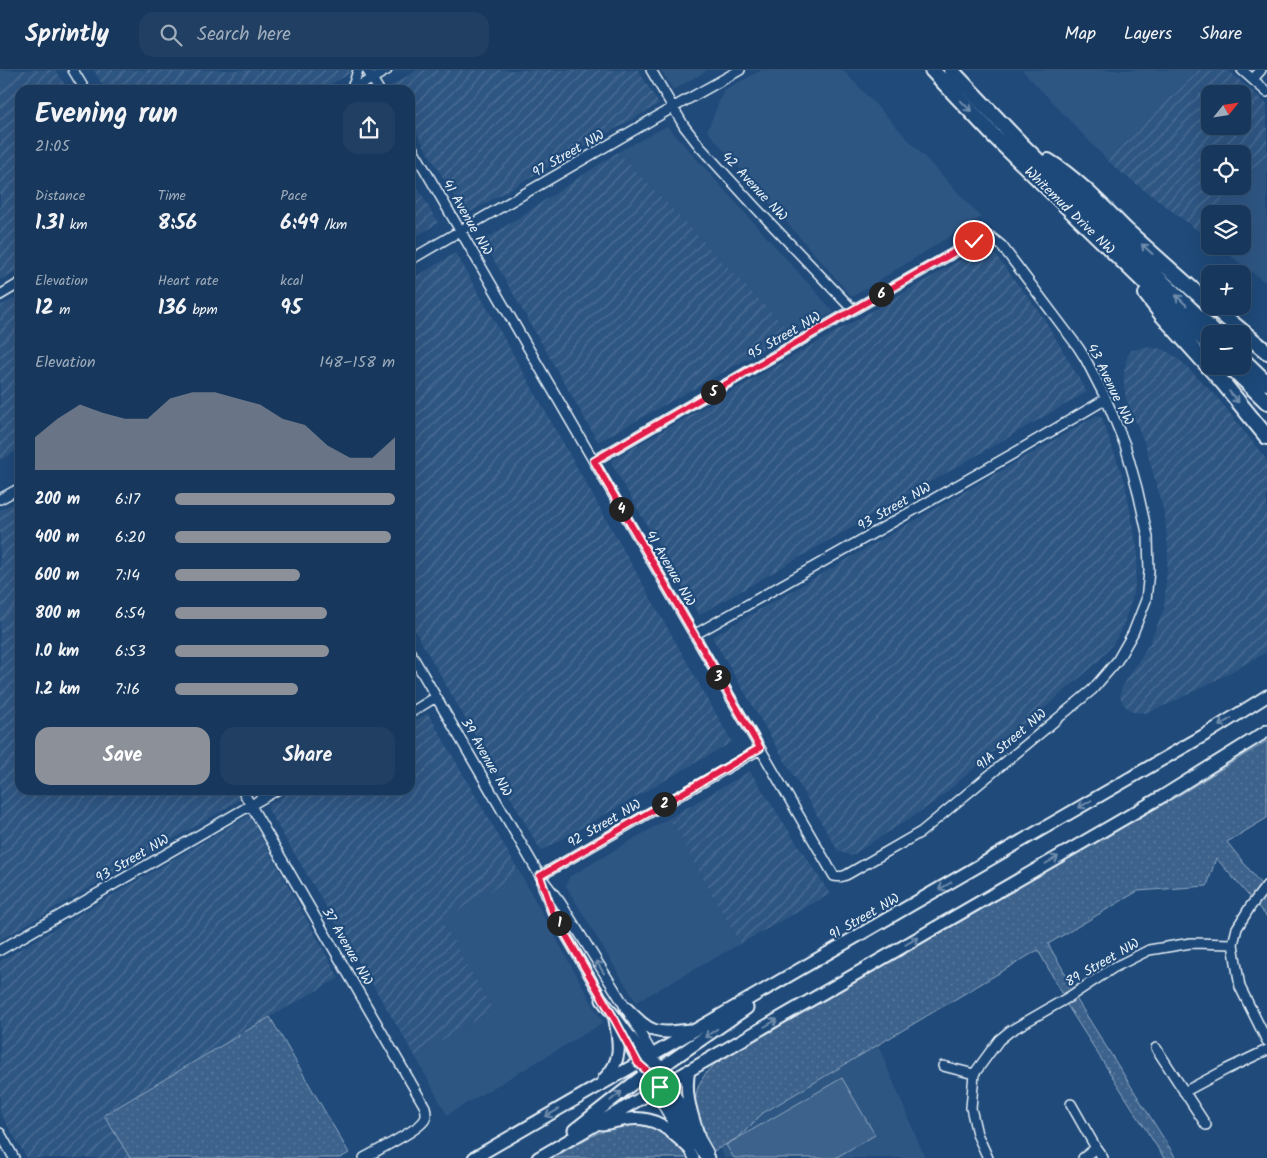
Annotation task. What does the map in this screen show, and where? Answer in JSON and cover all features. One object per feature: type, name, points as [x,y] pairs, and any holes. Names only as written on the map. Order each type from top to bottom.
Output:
[{"type":"highway","name":"Whitemud Drive NW","points":[[932,70],[994,136],[1201,337]]},
{"type":"highway","name":"Whitemud Drive NW","points":[[951,70],[1023,146],[1207,325]]},
{"type":"highway","points":[[1023,146],[1058,168],[1201,296]]},
{"type":"highway","points":[[1126,264],[1162,315],[1224,384],[1267,437]]},
{"type":"highway","points":[[1223,315],[1267,352]]},
{"type":"highway","points":[[1251,368],[1267,383]]},
{"type":"highway","points":[[1239,375],[1267,402]]},
{"type":"main road","name":"91 Street NW","points":[[537,1158],[592,1126],[653,1072],[697,1029],[1207,733],[1267,696]]},
{"type":"main road","name":"91 Street NW","points":[[474,1158],[594,1088],[653,1072],[689,1070],[1155,801],[1267,731]]},
{"type":"main road","points":[[537,1158],[653,1072],[808,965]]},
{"type":"main road","points":[[602,1000],[653,1072],[694,1141],[710,1158]]},
{"type":"main road","points":[[626,1008],[641,1022],[655,1031],[668,1032],[697,1029]]},
{"type":"main road","points":[[594,1088],[607,1076],[617,1061],[619,1042],[615,1020]]},
{"type":"main road","points":[[689,1070],[687,1091],[698,1134]]},
{"type":"main road","points":[[592,1126],[628,1119],[646,1119],[669,1129],[688,1147]]},
{"type":"street","points":[[73,70],[82,85]]},
{"type":"street","points":[[353,85],[358,70]]},
{"type":"street","points":[[367,70],[376,85]]},
{"type":"street","points":[[360,85],[387,70]]},
{"type":"street","name":"42 Avenue NW","points":[[651,70],[673,108],[706,154],[853,310]]},
{"type":"street","name":"97 Street NW","points":[[415,257],[740,70]]},
{"type":"street","points":[[1242,70],[1267,92]]},
{"type":"street","points":[[1253,79],[1261,70]]},
{"type":"street","name":"41 Avenue NW","points":[[415,153],[834,876]]},
{"type":"street","name":"95 Street NW","points":[[594,461],[980,238],[991,237]]},
{"type":"street","name":"43 Avenue NW","points":[[991,237],[1002,246],[1078,347],[1106,399],[1125,445],[1137,488],[1148,537],[1149,571]]},
{"type":"street","points":[[0,295],[15,286]]},
{"type":"street","name":"93 Street NW","points":[[694,635],[1008,457],[1106,399]]},
{"type":"street","points":[[0,500],[15,491]]},
{"type":"street","name":"91A Street NW","points":[[834,876],[848,874],[921,832],[1092,690],[1117,661],[1134,633],[1146,600],[1149,571]]},
{"type":"street","name":"39 Avenue NW","points":[[415,661],[540,876],[560,902],[626,1008],[653,1072]]},
{"type":"street","points":[[415,710],[436,697]]},
{"type":"street","name":"92 Street NW","points":[[540,876],[760,748]]},
{"type":"street","name":"37 Avenue NW","points":[[245,795],[427,1112],[426,1118],[417,1127],[364,1158]]},
{"type":"street","name":"93 Street NW","points":[[0,950],[270,795]]},
{"type":"street","name":"39 Avenue NW","points":[[540,876],[552,911],[602,1000],[653,1072]]},
{"type":"street","points":[[1267,885],[1237,928],[1233,944],[1240,986],[1267,1041]]},
{"type":"street","name":"89 Street NW","points":[[974,1074],[999,1040],[1010,1031],[1113,968],[1149,950],[1191,943],[1233,944]]},
{"type":"street","points":[[1156,1048],[1206,1125]]},
{"type":"street","points":[[1184,1092],[1267,1050]]},
{"type":"street","points":[[943,1066],[974,1074],[971,1108],[977,1134],[988,1158]]},
{"type":"street","points":[[653,1072],[698,1134],[710,1158]]},
{"type":"street","points":[[653,1072],[668,1116],[694,1158]]},
{"type":"street","points":[[1071,1104],[1103,1158]]},
{"type":"street","points":[[0,1133],[14,1158]]},
{"type":"street","points":[[1083,1158],[1096,1148]]},
{"type":"shaded area","points":[[0,70],[23,70],[0,83]]},
{"type":"shaded area","points":[[23,70],[56,70],[65,85],[15,85],[15,272],[0,280],[0,83]]},
{"type":"shaded area","points":[[94,70],[349,70],[351,73],[330,85],[102,85]]},
{"type":"shaded area","points":[[417,70],[638,70],[659,104],[465,215],[415,130],[415,85],[392,85]]},
{"type":"shaded area","points":[[661,70],[708,70],[673,90]]},
{"type":"shaded area","points":[[762,70],[843,70],[981,217],[852,297],[707,131],[724,90]]},
{"type":"shaded area","points":[[1022,70],[1199,70],[1107,160]]},
{"type":"shaded area","points":[[1199,70],[1228,70],[1245,85],[1201,85],[1201,135],[1251,135],[1251,90],[1267,104],[1267,157],[1251,174],[1251,145],[1201,145],[1201,195],[1232,195],[1222,205],[1201,205],[1201,228],[1198,231],[1107,160]]},
{"type":"shaded area","points":[[667,126],[834,312],[792,334],[618,152]]},
{"type":"shaded area","points":[[618,152],[792,334],[598,442],[483,241]]},
{"type":"shaded area","points":[[1267,157],[1267,284],[1251,272],[1251,265],[1242,265],[1230,255],[1251,255],[1251,205],[1222,205],[1232,195],[1251,195],[1251,174]]},
{"type":"shaded area","points":[[415,183],[438,223],[415,237]]},
{"type":"shaded area","points":[[985,246],[990,248],[1043,317],[1087,392],[699,615],[611,463],[612,460]]},
{"type":"shaded area","points":[[456,253],[732,742],[541,851],[415,631],[415,277]]},
{"type":"shaded area","points":[[15,298],[15,452],[0,460],[0,306]]},
{"type":"shaded area","points":[[1145,347],[1163,349],[1187,367],[1216,396],[1267,460],[1267,652],[1173,702],[1146,713],[1133,712],[1123,704],[1120,696],[1121,689],[1149,644],[1164,609],[1168,553],[1165,516],[1145,444],[1126,399],[1124,388],[1124,372],[1127,357],[1132,350]]},
{"type":"shaded area","points":[[1096,416],[1102,418],[1125,483],[1138,554],[1134,592],[1121,632],[1107,652],[1090,669],[935,802],[851,856],[838,851],[712,637]]},
{"type":"shaded area","points":[[15,502],[15,795],[237,795],[240,800],[0,940],[0,510]]},
{"type":"shaded area","points":[[428,713],[520,873],[442,921],[493,1010],[415,1056],[266,806],[285,795],[415,795],[415,720]]},
{"type":"shaded area","points":[[1267,741],[1267,818],[1227,842],[1267,892],[1267,917],[1216,858],[1207,886],[1138,891],[1048,944],[1072,985],[1077,1000],[1176,1158],[1164,1158],[1067,1005],[1038,950],[763,1113],[739,1137],[712,1152],[697,1118],[696,1096],[705,1074],[715,1064],[1186,791]]},
{"type":"shaded area","points":[[750,771],[830,894],[740,944],[669,818]]},
{"type":"shaded area","points":[[249,815],[339,978],[104,1115],[130,1158],[27,1158],[0,1113],[0,961]]},
{"type":"shaded area","points":[[669,818],[740,944],[636,1002],[566,886],[569,877]]},
{"type":"shaded area","points":[[520,873],[603,1023],[447,1115],[415,1056],[493,1010],[442,921]]},
{"type":"shaded area","points":[[270,1017],[349,1153],[340,1158],[130,1158],[104,1115]]},
{"type":"shaded area","points":[[878,1045],[925,1158],[725,1158],[719,1148],[739,1137],[763,1113]]},
{"type":"shaded area","points":[[842,1078],[875,1135],[835,1158],[734,1158],[726,1145]]},
{"type":"shaded area","points":[[628,1123],[656,1127],[683,1149],[688,1158],[553,1158],[598,1133]]},
{"type":"route","points":[[660,1087],[638,1063],[602,1000],[552,911],[540,876],[760,748],[594,461],[974,241]]}]
